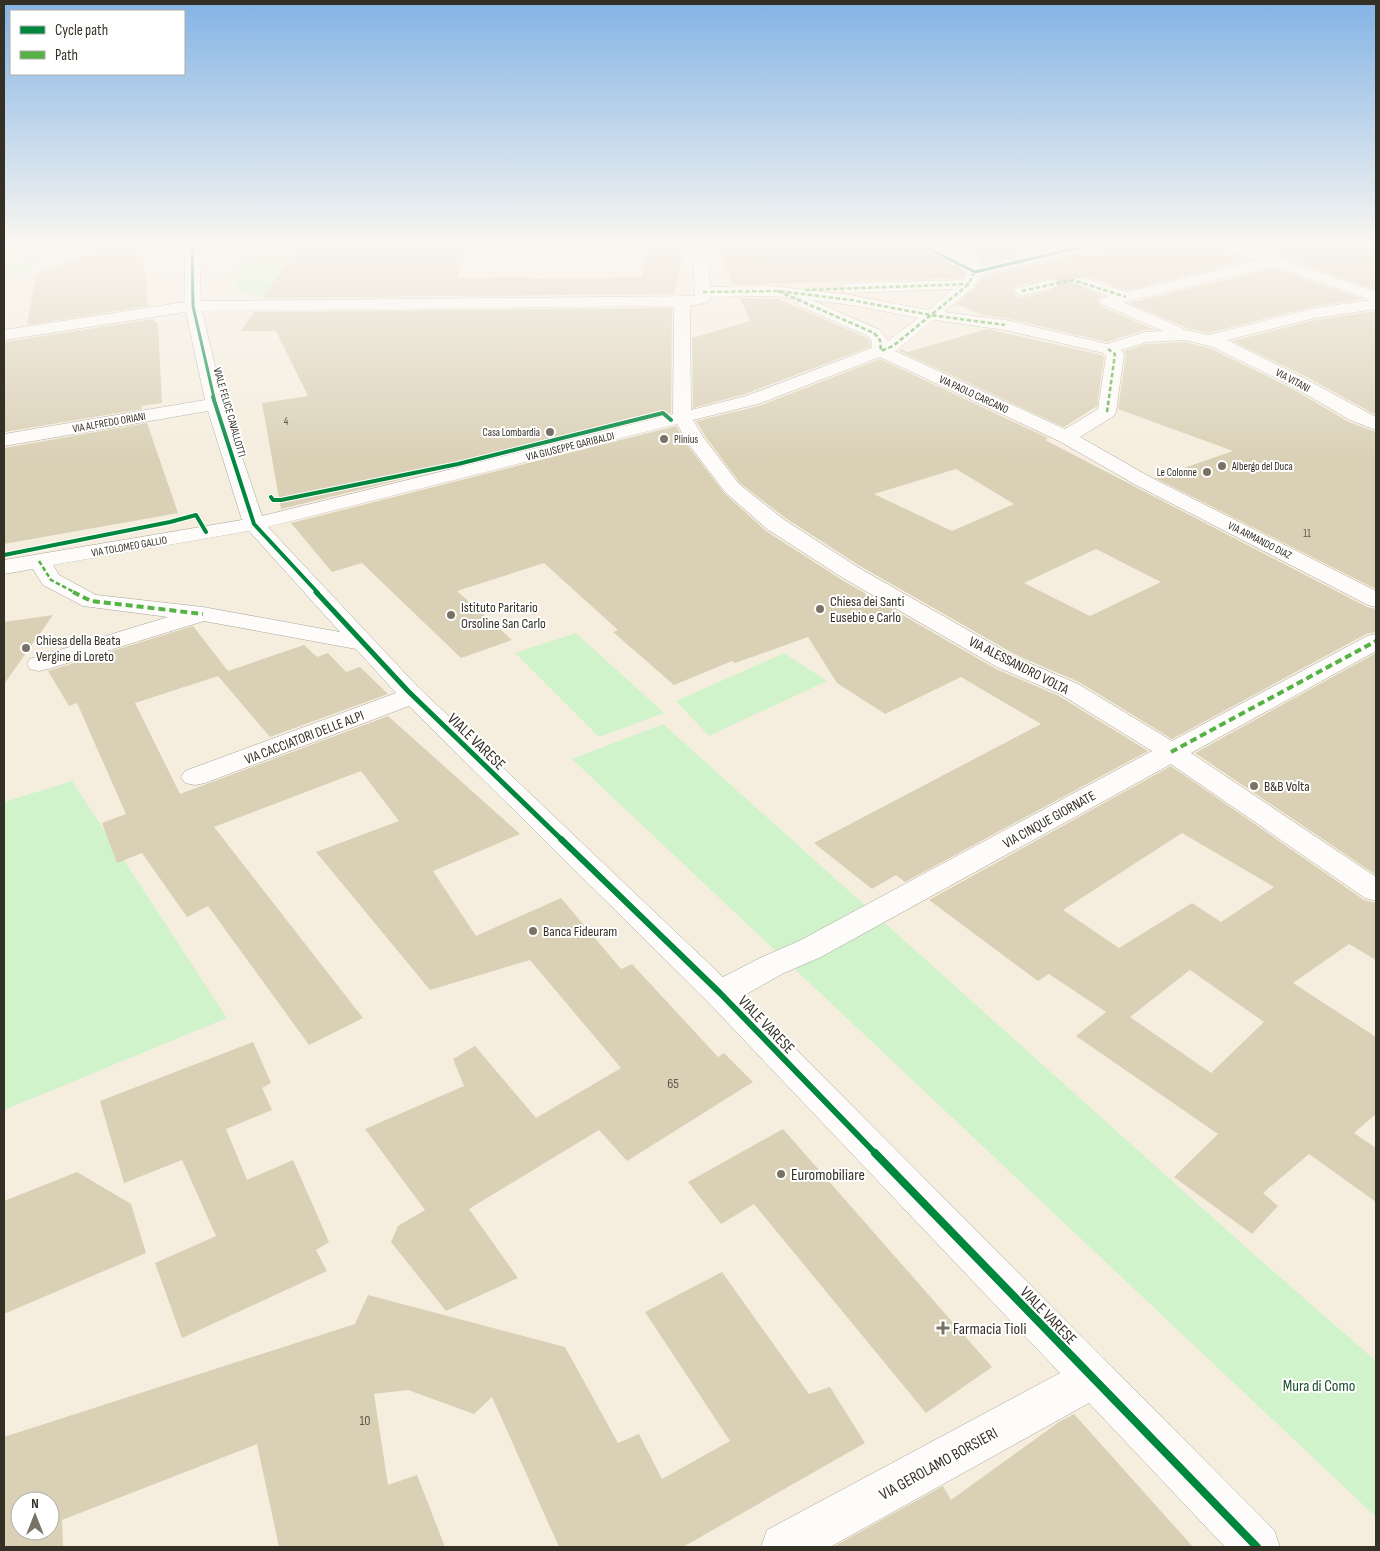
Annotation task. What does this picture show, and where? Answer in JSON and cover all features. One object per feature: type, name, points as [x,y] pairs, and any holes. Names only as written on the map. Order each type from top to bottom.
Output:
[{"type":"street","points":[[4,335],[125,316]]},
{"type":"street","name":"VIALE FELICE CAVALLOTTI","points":[[194,316],[215,404],[254,524]]},
{"type":"street","points":[[682,316],[682,418]]},
{"type":"street","points":[[837,316],[874,332],[880,340],[881,351]]},
{"type":"street","name":"VIA GIUSEPPE GARIBALDI","points":[[254,524],[752,400],[893,346],[928,316]]},
{"type":"street","points":[[940,316],[1005,325],[1095,347],[1108,348],[1146,337],[1186,335]]},
{"type":"street","points":[[1143,316],[1186,335]]},
{"type":"street","points":[[1208,340],[1302,316]]},
{"type":"street","name":"VIA VITANI","points":[[1186,335],[1219,343],[1280,373],[1357,416],[1376,424]]},
{"type":"street","points":[[1066,437],[1107,412],[1115,354],[1108,348]]},
{"type":"street","name":"VIA PAOLO CARCANO","points":[[881,351],[1066,437],[1143,480]]},
{"type":"street","name":"VIA ALFREDO ORIANI","points":[[4,440],[215,404]]},
{"type":"street","name":"VIA ALESSANDRO VOLTA","points":[[682,418],[691,430],[694,438],[732,488],[775,524],[851,574],[1006,662],[1069,690],[1146,735],[1376,892]]},
{"type":"street","name":"VIA ARMANDO DIAZ","points":[[1143,480],[1376,600]]},
{"type":"street","name":"VIA TOLOMEO GALLIO","points":[[4,567],[254,524]]},
{"type":"street","name":"VIALE VARESE","points":[[254,524],[412,696],[720,993],[1257,1547]]},
{"type":"street","points":[[39,561],[51,580],[92,601],[203,614],[362,643]]},
{"type":"street","points":[[39,664],[203,614]]},
{"type":"street","name":"VIA CINQUE GIORNATE","points":[[720,993],[773,965],[810,949],[1376,641]]},
{"type":"street","name":"VIA CACCIATORI DELLE ALPI","points":[[195,777],[412,696]]},
{"type":"street","name":"VIA GEROLAMO BORSIERI","points":[[784,1547],[1093,1378]]},
{"type":"green space","points":[[576,633],[664,713],[599,737],[515,653]]},
{"type":"green space","points":[[784,653],[827,681],[709,736],[676,701]]},
{"type":"green space","name":"Mura di Como","points":[[663,724],[1249,1250],[1376,1361],[1376,1517],[572,759]]},
{"type":"green space","points":[[72,781],[227,1018],[4,1110],[4,802]]},
{"type":"building","points":[[29,316],[82,316],[27,325]]},
{"type":"building","points":[[251,316],[672,316],[671,413],[281,509],[262,403],[308,396],[276,331],[241,331]]},
{"type":"building","points":[[748,316],[818,316],[867,338],[870,342],[870,347],[745,394],[693,408],[692,338],[750,321]]},
{"type":"building","points":[[993,316],[1124,316],[1155,330],[1144,330],[1107,342]]},
{"type":"building","points":[[1160,316],[1274,316],[1208,333],[1187,328]]},
{"type":"building","points":[[1340,316],[1376,316],[1376,415],[1305,376],[1232,341],[1315,320]]},
{"type":"building","points":[[153,319],[158,324],[162,403],[141,406],[142,409],[4,432],[4,342]]},
{"type":"building","points":[[987,329],[1102,355],[1104,357],[1097,406],[1064,427],[899,351],[901,349],[908,352]]},
{"type":"building","points":[[1186,342],[1212,349],[1291,388],[1349,422],[1376,432],[1376,589],[1155,478],[1233,451],[1118,409],[1126,354],[1124,351],[1147,344]]},
{"type":"building","points":[[880,359],[1048,438],[1045,440],[1367,607],[1376,609],[1376,632],[1366,634],[1172,739],[1079,682],[1016,655],[860,566],[784,517],[740,483],[696,421],[759,406]],"holes":[[[956,469],[1014,504],[952,531],[874,494]],[[1096,549],[1161,582],[1090,616],[1024,583]]]},
{"type":"building","points":[[147,423],[178,513],[4,544],[4,448]]},
{"type":"building","points":[[676,426],[686,443],[724,493],[766,531],[842,580],[996,669],[1059,696],[1148,751],[905,882],[896,875],[872,889],[814,843],[1041,724],[961,677],[885,714],[837,683],[808,637],[735,663],[732,661],[674,685],[613,632],[618,630],[544,563],[457,591],[512,640],[461,658],[362,563],[332,572],[291,523]]},
{"type":"building","name":"Chiesa della Beata Vergine di Loreto","points":[[53,615],[4,684],[4,622]]},
{"type":"building","points":[[193,626],[228,671],[304,645],[317,657],[328,653],[346,672],[360,667],[388,694],[270,737],[218,676],[135,703],[180,794],[388,716],[520,834],[433,871],[476,936],[561,898],[621,969],[632,964],[718,1057],[724,1053],[753,1082],[627,1161],[599,1130],[469,1209],[518,1278],[446,1311],[391,1242],[398,1226],[425,1210],[365,1129],[464,1086],[453,1059],[475,1046],[536,1118],[621,1068],[530,960],[430,990],[316,852],[399,821],[361,771],[214,827],[363,1018],[309,1045],[208,906],[187,917],[142,853],[117,863],[102,823],[126,814],[77,703],[69,706],[48,671]]},
{"type":"building","points":[[1376,653],[1376,875],[1195,753]]},
{"type":"building","points":[[1171,766],[1364,900],[1376,903],[1376,960],[1349,944],[1293,983],[1376,1037],[1376,1114],[1354,1133],[1376,1148],[1376,1202],[1309,1154],[1263,1193],[1278,1206],[1252,1234],[1174,1177],[1218,1134],[1076,1036],[1106,1012],[1049,974],[1038,981],[929,900]],"holes":[[[1182,833],[1274,887],[1221,922],[1192,903],[1119,948],[1063,910]],[[1190,970],[1264,1022],[1211,1073],[1130,1017]]]},
{"type":"building","points":[[253,1042],[271,1083],[262,1088],[272,1110],[226,1129],[247,1180],[293,1160],[329,1242],[316,1250],[327,1271],[182,1338],[155,1263],[216,1236],[182,1160],[124,1183],[100,1101]]},
{"type":"building","points":[[783,1129],[992,1367],[926,1413],[754,1204],[721,1224],[688,1182]]},
{"type":"building","points":[[77,1172],[131,1204],[146,1253],[4,1314],[4,1201]]},
{"type":"building","points":[[722,1272],[809,1394],[830,1387],[865,1443],[683,1547],[559,1547],[492,1397],[474,1414],[408,1390],[374,1394],[388,1485],[417,1475],[445,1547],[279,1547],[257,1444],[62,1520],[63,1547],[4,1547],[4,1437],[355,1324],[368,1295],[565,1347],[618,1443],[639,1434],[662,1479],[730,1441],[645,1312]]},
{"type":"building","points":[[1074,1414],[1193,1547],[833,1547],[943,1486],[951,1500],[1059,1422]]},
{"type":"marked path","points":[[836,316],[874,333],[880,340],[881,351],[893,346],[929,316]]},
{"type":"marked path","points":[[940,316],[1005,325]]},
{"type":"marked path","points":[[1107,412],[1115,354],[1108,349]]},
{"type":"marked path","points":[[39,561],[51,580],[91,601],[203,614]]},
{"type":"marked path","points":[[1171,752],[1376,641]]},
{"type":"cycle path","points":[[195,316],[215,404],[254,524],[408,691],[720,993],[1257,1547]]},
{"type":"cycle path","points":[[271,497],[273,500],[281,500],[458,464],[663,413],[671,420]]},
{"type":"cycle path","points":[[4,555],[170,522],[196,515],[206,532]]},
{"type":"place","name":"Casa Lombardia","points":[[550,432]]},
{"type":"place","name":"Plinius","points":[[664,439]]},
{"type":"place","name":"Albergo del Duca","points":[[1222,466]]},
{"type":"place","name":"Le Colonne","points":[[1207,472]]},
{"type":"place","name":"Chiesa dei Santi Eusebio e Carlo","points":[[820,609]]},
{"type":"place","name":"Istituto Paritario Orsoline San Carlo","points":[[451,615]]},
{"type":"place","name":"Chiesa della Beata Vergine di Loreto","points":[[26,648]]},
{"type":"place","name":"B&B Volta","points":[[1254,786]]},
{"type":"place","name":"Banca Fideuram","points":[[533,931]]},
{"type":"place","name":"Euromobiliare","points":[[781,1174]]},
{"type":"place","name":"Farmacia Tioli","points":[[943,1328]]}]
